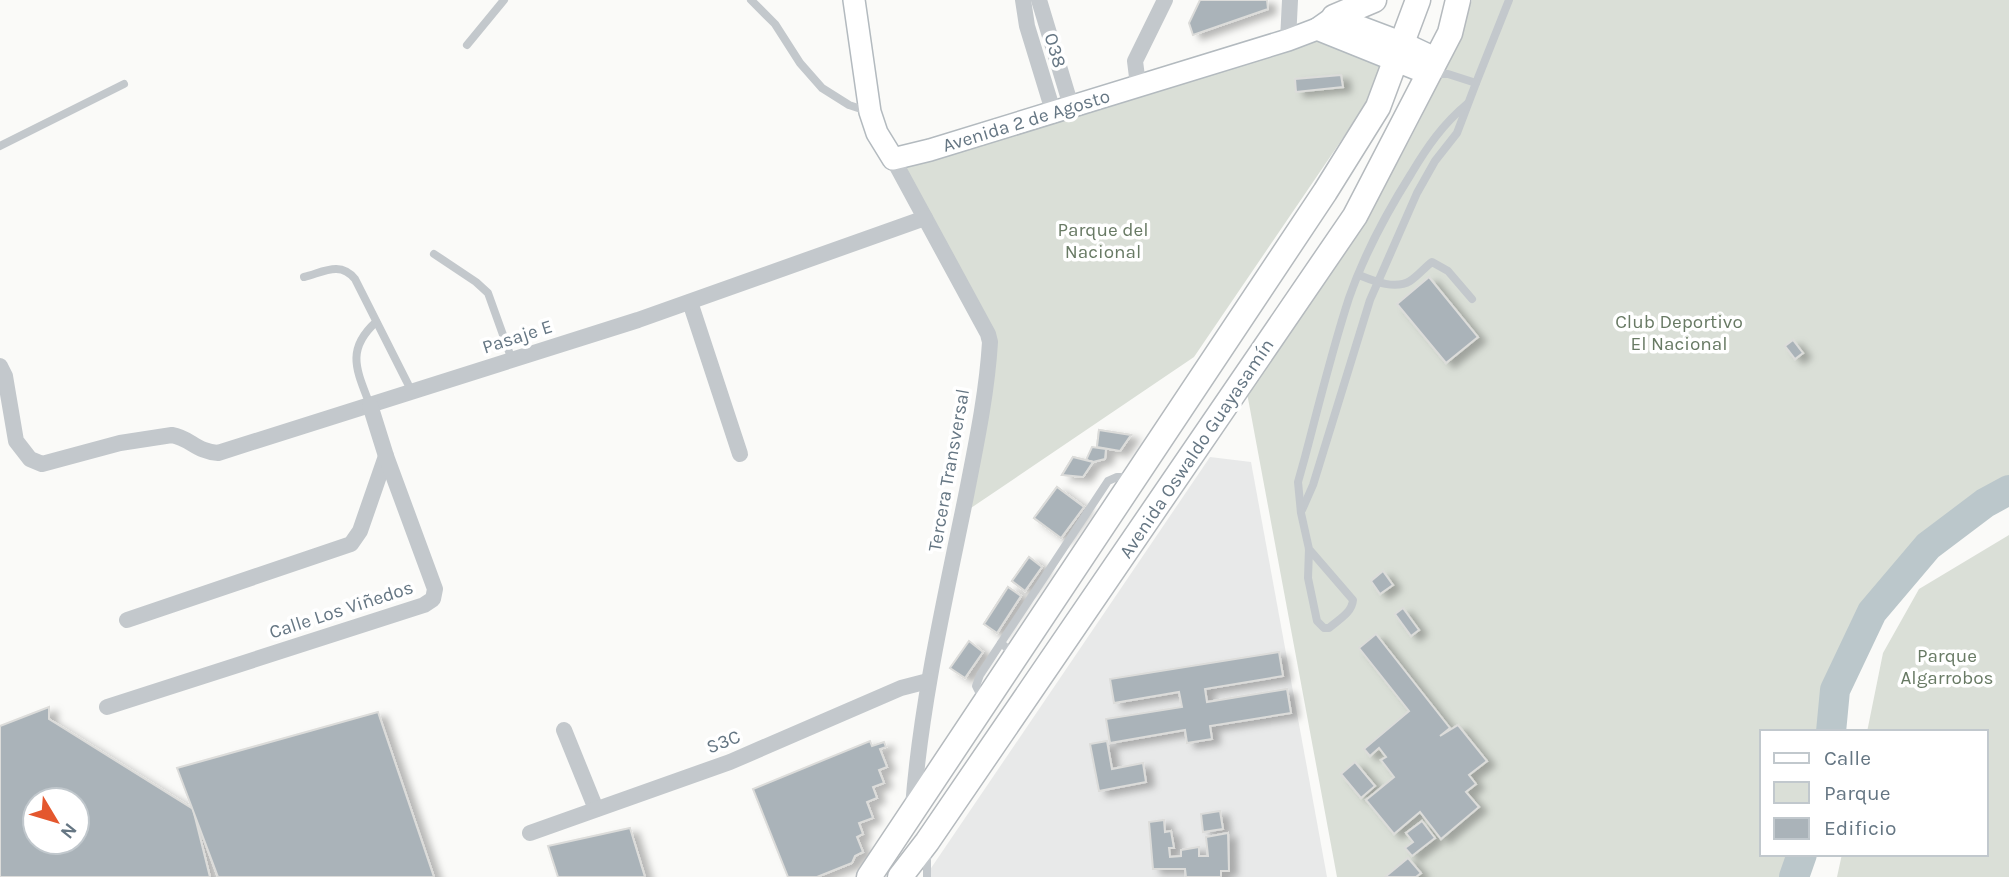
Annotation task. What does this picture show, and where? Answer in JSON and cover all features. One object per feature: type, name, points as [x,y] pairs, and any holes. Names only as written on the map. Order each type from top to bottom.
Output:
[{"type":"main road","points":[[854,0],[870,112],[877,133],[893,159]]},
{"type":"main road","points":[[1326,23],[1374,0]]},
{"type":"main road","name":"Avenida Oswaldo Guayasamín","points":[[869,877],[985,702],[1008,649],[1133,478],[1325,192],[1378,107],[1418,0]]},
{"type":"main road","name":"Avenida Oswaldo Guayasamín","points":[[900,877],[927,842],[1355,216],[1438,69],[1458,0]]},
{"type":"main road","points":[[1326,23],[1400,51],[1438,69]]},
{"type":"main road","name":"Avenida 2 de Agosto","points":[[893,159],[1288,40],[1326,23]]},
{"type":"street","name":"O38","points":[[1023,0],[1027,26],[1062,109]]},
{"type":"street","name":"O38","points":[[1039,0],[1062,109]]},
{"type":"street","points":[[1138,85],[1135,61],[1165,0]]},
{"type":"street","points":[[1288,40],[1290,0]]},
{"type":"street","name":"Tercera Transversal","points":[[893,159],[990,342],[973,460],[928,681],[916,765],[913,809]]},
{"type":"street","name":"Pasaje E","points":[[0,366],[5,376],[16,441],[30,460],[43,464],[120,443],[172,435],[206,453],[219,453],[690,302],[925,218]]},
{"type":"street","points":[[690,302],[740,454]]},
{"type":"street","name":"Calle Los Viñedos","points":[[107,707],[424,605],[433,599],[435,589],[370,405]]},
{"type":"street","points":[[127,621],[351,544],[360,531],[386,456]]},
{"type":"street","name":"S3C","points":[[530,833],[730,762],[901,688],[928,681]]},
{"type":"street","points":[[564,730],[596,809]]},
{"type":"lane","points":[[467,45],[504,0]]},
{"type":"lane","points":[[751,0],[775,24],[800,63],[822,88],[849,105],[870,112]]},
{"type":"lane","points":[[1301,513],[1377,282],[1417,193],[1435,161],[1457,133],[1509,0]]},
{"type":"lane","points":[[1438,69],[1476,83]]},
{"type":"lane","points":[[0,146],[124,85]]},
{"type":"lane","points":[[1309,549],[1353,600],[1349,611],[1329,628],[1324,628],[1317,621],[1308,578],[1309,549],[1298,482],[1350,296],[1359,275],[1399,192],[1417,163],[1447,121],[1467,104]]},
{"type":"lane","points":[[434,254],[488,293],[512,360]]},
{"type":"lane","points":[[1359,275],[1396,285],[1408,282],[1432,262],[1448,271],[1472,299]]},
{"type":"lane","points":[[304,277],[340,268],[348,271],[355,279],[412,392]]},
{"type":"lane","points":[[370,405],[355,359],[358,343],[376,322]]},
{"type":"lane","points":[[927,842],[928,874]]},
{"type":"shaded area","points":[[1210,457],[1251,462],[1327,877],[925,877]]},
{"type":"green space","name":"Club Deportivo El Nacional","points":[[1472,0],[2009,0],[2009,485],[1928,546],[1872,612],[1835,690],[1831,730],[1760,730],[1760,856],[1801,856],[1794,877],[1337,877],[1247,393],[1344,252],[1373,204],[1427,105]]},
{"type":"green space","name":"Parque del Nacional","points":[[1314,30],[1396,60],[1194,357],[965,512],[993,341],[887,152]]},
{"type":"green space","name":"Parque Algarrobos","points":[[2009,535],[2009,877],[1837,877],[1842,856],[1988,856],[1988,730],[1867,730],[1883,653],[1919,589]]},
{"type":"building","points":[[1200,0],[1267,0],[1268,9],[1193,35],[1189,23]]},
{"type":"building","points":[[1341,75],[1343,87],[1296,92],[1295,79]]},
{"type":"building","points":[[1429,277],[1478,337],[1446,363],[1397,304]]},
{"type":"building","points":[[1793,340],[1803,353],[1795,359],[1785,346]]},
{"type":"building","points":[[1099,430],[1131,435],[1120,451],[1097,447]]},
{"type":"building","points":[[1099,430],[1131,435],[1120,451],[1097,447]]},
{"type":"building","points":[[1092,447],[1106,449],[1105,459],[1093,462],[1086,460]]},
{"type":"building","points":[[1073,457],[1093,462],[1083,477],[1062,475]]},
{"type":"building","points":[[1073,457],[1093,462],[1083,477],[1062,475]]},
{"type":"building","points":[[1057,487],[1084,507],[1061,538],[1034,518]]},
{"type":"building","points":[[1057,487],[1084,507],[1061,538],[1034,518]]},
{"type":"building","points":[[1029,557],[1042,567],[1025,591],[1012,581]]},
{"type":"building","points":[[1029,557],[1042,567],[1025,591],[1012,581]]},
{"type":"building","points":[[1383,571],[1393,585],[1380,594],[1371,581]]},
{"type":"building","points":[[1008,587],[1021,596],[997,633],[984,624]]},
{"type":"building","points":[[1008,587],[1021,596],[997,633],[984,624]]},
{"type":"building","points":[[1403,608],[1419,630],[1411,636],[1395,614]]},
{"type":"building","points":[[1376,634],[1450,728],[1440,736],[1458,725],[1487,761],[1469,775],[1476,784],[1466,792],[1479,807],[1441,839],[1420,812],[1394,834],[1366,800],[1394,777],[1381,760],[1386,757],[1379,748],[1370,756],[1364,749],[1409,711],[1359,648]]},
{"type":"building","points":[[969,641],[983,652],[965,678],[950,668]]},
{"type":"building","points":[[1279,652],[1283,676],[1205,689],[1207,702],[1287,689],[1291,713],[1210,726],[1212,739],[1187,743],[1185,730],[1110,743],[1106,719],[1182,707],[1179,692],[1114,703],[1110,679]]},
{"type":"building","points":[[49,707],[49,719],[193,809],[210,877],[0,877],[0,726]]},
{"type":"building","points":[[378,712],[434,877],[218,877],[177,768]]},
{"type":"building","points":[[870,741],[872,746],[884,742],[886,747],[880,749],[887,767],[879,770],[884,783],[873,787],[877,798],[867,802],[873,818],[859,823],[863,834],[857,837],[863,852],[855,856],[852,863],[817,877],[788,877],[753,789]]},
{"type":"building","points":[[1107,741],[1112,769],[1143,763],[1146,782],[1099,791],[1090,744]]},
{"type":"building","points":[[1355,762],[1375,786],[1361,798],[1341,774]]},
{"type":"building","points":[[1220,811],[1223,829],[1203,832],[1201,814]]},
{"type":"building","points":[[1164,820],[1165,832],[1171,831],[1174,848],[1169,848],[1170,857],[1181,856],[1181,850],[1199,847],[1199,856],[1208,856],[1206,837],[1228,833],[1229,871],[1221,871],[1221,877],[1186,877],[1185,869],[1153,869],[1149,822]]},
{"type":"building","points":[[1422,821],[1435,838],[1412,856],[1405,848],[1413,842],[1406,833]]},
{"type":"building","points":[[630,828],[645,877],[558,877],[548,846]]},
{"type":"building","points":[[1408,858],[1421,873],[1416,877],[1385,877]]},
{"type":"waterway","points":[[1831,730],[1835,690],[1872,612],[1928,546],[1985,503],[2009,490]]},
{"type":"waterway","points":[[1794,877],[1801,856]]}]
